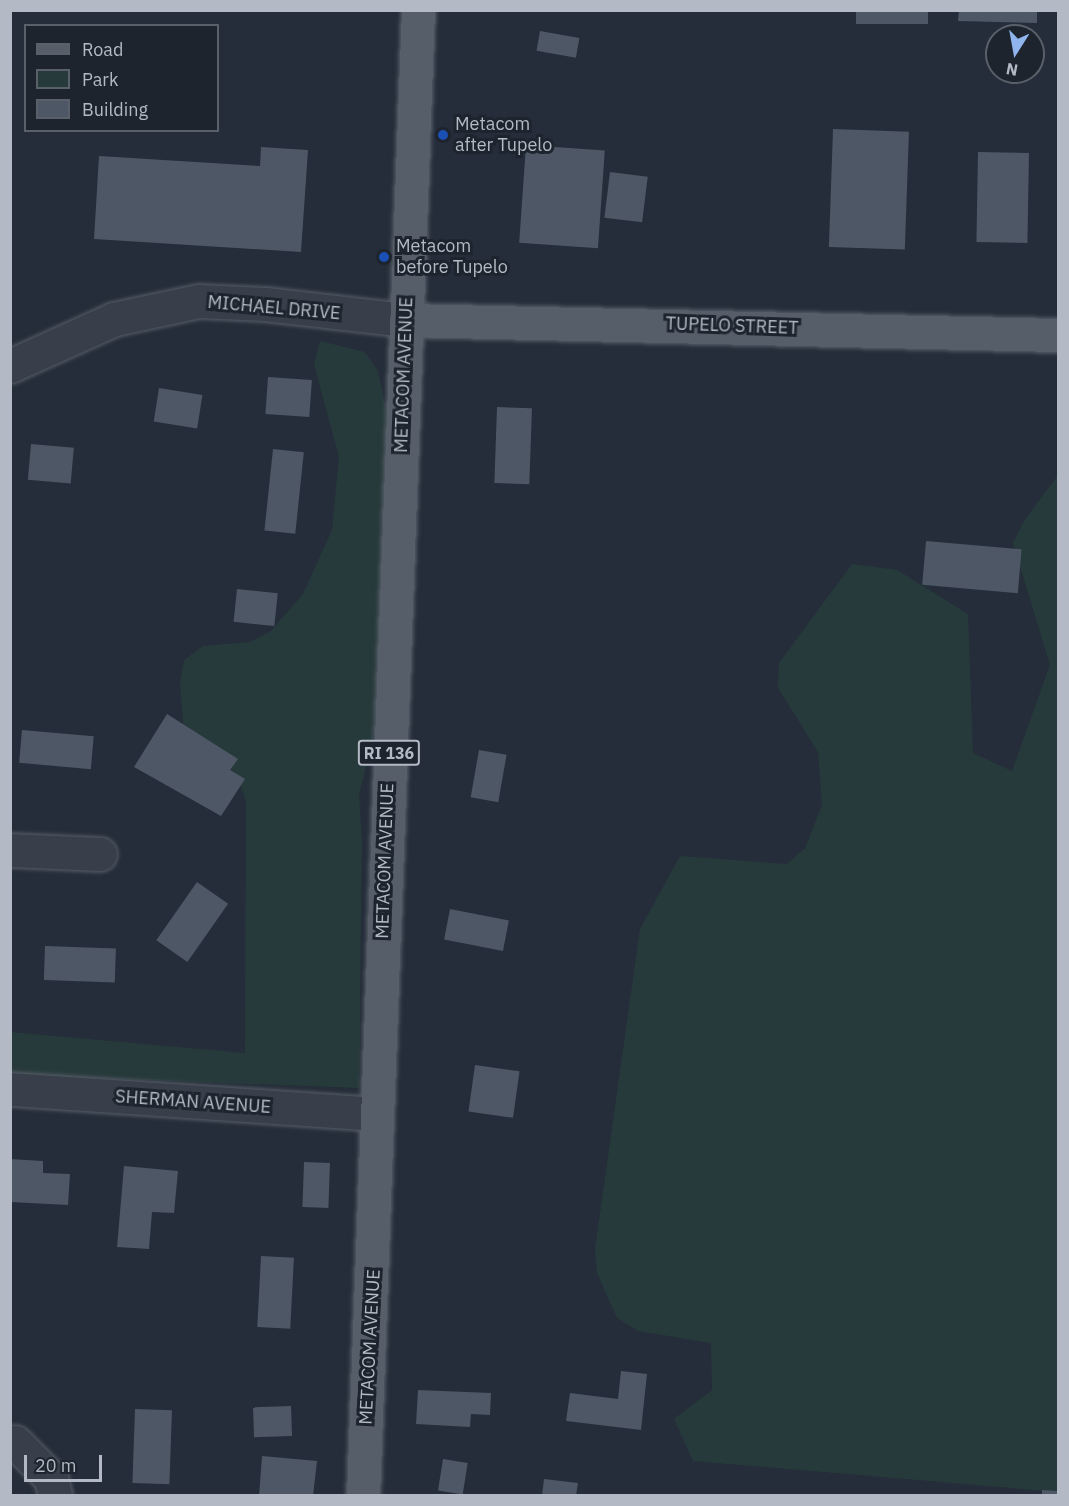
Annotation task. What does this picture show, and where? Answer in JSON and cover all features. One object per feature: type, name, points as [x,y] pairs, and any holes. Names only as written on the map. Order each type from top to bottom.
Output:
[{"type":"main road","name":"METACOM AVENUE","points":[[363,1496],[418,10]]},
{"type":"main road","name":"TUPELO STREET","points":[[406,320],[1059,335]]},
{"type":"street","name":"MICHAEL DRIVE","points":[[10,366],[114,319],[199,302],[406,320]]},
{"type":"street","points":[[10,850],[100,854]]},
{"type":"street","name":"SHERMAN AVENUE","points":[[10,1089],[376,1114]]},
{"type":"street","points":[[15,1442],[51,1478],[55,1496]]},
{"type":"green space","points":[[320,341],[365,352],[378,371],[388,419],[382,703],[359,795],[362,842],[359,1088],[11,1075],[10,1032],[245,1053],[246,801],[238,779],[184,732],[180,683],[184,660],[203,646],[250,642],[271,631],[303,594],[332,530],[339,457],[314,364]]},
{"type":"green space","points":[[1058,475],[1058,1492],[693,1461],[674,1419],[712,1390],[711,1343],[638,1331],[617,1318],[597,1273],[595,1249],[640,929],[680,856],[787,864],[805,848],[822,805],[818,752],[778,688],[779,663],[852,564],[897,570],[968,614],[973,753],[1012,771],[1050,665],[1013,543],[1024,521]]},
{"type":"building","points":[[856,10],[928,10],[928,24],[856,24]]},
{"type":"building","points":[[959,10],[1037,10],[1037,23],[958,21]]},
{"type":"building","points":[[540,31],[579,38],[576,58],[537,51]]},
{"type":"building","points":[[833,129],[909,132],[905,250],[829,247]]},
{"type":"building","points":[[526,145],[605,151],[598,248],[519,243]]},
{"type":"building","points":[[261,147],[308,150],[301,252],[94,239],[99,156],[260,166]]},
{"type":"building","points":[[978,152],[1029,153],[1027,243],[976,242]]},
{"type":"building","points":[[610,172],[648,177],[642,222],[604,218]]},
{"type":"building","points":[[268,377],[312,380],[309,417],[265,414]]},
{"type":"building","points":[[159,388],[202,395],[197,428],[154,422]]},
{"type":"building","points":[[497,407],[532,408],[529,484],[494,483]]},
{"type":"building","points":[[31,444],[74,448],[71,484],[28,480]]},
{"type":"building","points":[[273,449],[304,452],[295,534],[264,531]]},
{"type":"building","points":[[926,541],[1022,549],[1018,593],[922,585]]},
{"type":"building","points":[[237,589],[278,593],[274,626],[234,622]]},
{"type":"building","points":[[167,714],[238,759],[230,770],[245,779],[221,816],[134,767]]},
{"type":"building","points":[[22,730],[94,736],[91,769],[19,763]]},
{"type":"building","points":[[479,750],[507,755],[498,802],[471,797]]},
{"type":"building","points":[[197,882],[228,904],[187,962],[156,940]]},
{"type":"building","points":[[450,909],[509,920],[503,951],[444,939]]},
{"type":"building","points":[[45,946],[116,948],[115,982],[44,980]]},
{"type":"building","points":[[475,1065],[520,1071],[513,1118],[468,1112]]},
{"type":"building","points":[[10,1159],[43,1161],[43,1173],[70,1174],[68,1205],[10,1202]]},
{"type":"building","points":[[304,1162],[330,1163],[328,1208],[302,1207]]},
{"type":"building","points":[[124,1166],[178,1171],[174,1213],[152,1212],[149,1249],[117,1247]]},
{"type":"building","points":[[261,1256],[294,1258],[290,1329],[257,1327]]},
{"type":"building","points":[[621,1371],[647,1374],[641,1430],[566,1421],[570,1393],[618,1399]]},
{"type":"building","points":[[418,1390],[491,1393],[490,1415],[471,1414],[470,1427],[416,1424]]},
{"type":"building","points":[[291,1406],[292,1436],[254,1437],[253,1407]]},
{"type":"building","points":[[135,1409],[172,1410],[169,1484],[132,1483]]},
{"type":"building","points":[[262,1456],[317,1461],[313,1496],[259,1496]]},
{"type":"building","points":[[443,1459],[468,1463],[463,1495],[438,1491]]},
{"type":"building","points":[[544,1479],[578,1483],[576,1496],[542,1496]]},
{"type":"building","points":[[1042,1490],[1058,1491],[1058,1496],[1042,1496]]},
{"type":"place","name":"Metacom after Tupelo","points":[[443,135]]},
{"type":"place","name":"Metacom before Tupelo","points":[[384,257]]}]
